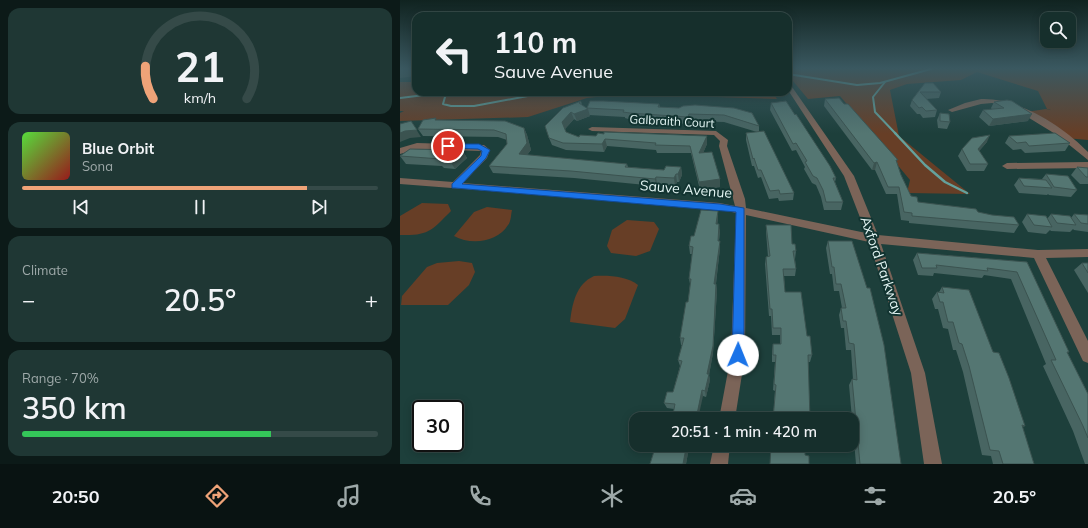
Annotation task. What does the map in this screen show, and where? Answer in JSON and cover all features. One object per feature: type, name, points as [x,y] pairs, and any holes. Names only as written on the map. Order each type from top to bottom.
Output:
[{"type":"street","name":"Axford Parkway","points":[[792,91],[849,176],[874,239],[918,373],[933,464]]},
{"type":"street","points":[[952,110],[965,104],[993,101],[1012,103],[1078,145],[1088,157]]},
{"type":"street","name":"Galbraith Court","points":[[592,129],[710,133],[720,136],[724,140],[723,146],[740,199],[741,210]]},
{"type":"street","points":[[400,151],[417,146],[484,148],[486,150],[484,156],[455,186]]},
{"type":"street","points":[[1007,166],[1088,165]]},
{"type":"street","name":"Sauve Avenue","points":[[400,181],[720,206],[874,239],[1038,254],[1088,252]]},
{"type":"street","points":[[728,412],[738,355],[741,210]]},
{"type":"street","points":[[1038,254],[1088,356]]},
{"type":"street","points":[[719,464],[721,452]]},
{"type":"shaded area","points":[[400,91],[412,91],[412,96],[605,96],[587,98],[528,117],[400,121],[400,113],[404,111],[400,111]]},
{"type":"shaded area","points":[[801,91],[890,91],[899,136],[970,194],[907,193],[910,180],[840,96],[808,99]]},
{"type":"shaded area","points":[[1038,91],[1088,91],[1088,140],[1065,138],[1026,112],[1046,109],[1051,110],[1047,109]]},
{"type":"shaded area","points":[[685,96],[775,96],[777,99]]},
{"type":"shaded area","points":[[422,203],[448,204],[451,211],[439,223],[424,233],[400,235],[400,216]]},
{"type":"shaded area","points":[[487,207],[512,210],[510,222],[503,231],[497,236],[483,241],[468,241],[454,236],[474,212]]},
{"type":"shaded area","points":[[627,220],[654,222],[659,229],[650,251],[636,256],[611,253],[607,246],[612,230]]},
{"type":"shaded area","points":[[459,261],[472,263],[475,272],[469,285],[448,305],[401,305],[402,296],[427,267],[437,263]]},
{"type":"shaded area","points":[[594,276],[623,278],[638,285],[625,319],[615,328],[570,322],[572,308],[579,289]]},
{"type":"building","points":[[919,91],[940,91],[941,92],[920,92],[937,110],[926,111],[922,107],[919,108],[912,100]]},
{"type":"building","points":[[839,98],[844,104],[848,104],[898,160],[896,160],[901,175],[911,196],[917,197],[918,202],[976,209],[978,212],[992,215],[1014,217],[1019,225],[912,216],[912,213],[904,212],[899,187],[888,187],[877,162],[874,163],[825,99]]},
{"type":"building","points":[[1007,100],[1012,101],[1032,114],[993,119],[983,110],[1004,108],[994,102]]},
{"type":"building","points":[[581,101],[579,103],[588,109],[574,114],[571,112],[562,122],[566,132],[579,137],[580,135],[596,136],[598,133],[604,134],[604,132],[707,136],[699,153],[712,152],[720,179],[699,182],[690,146],[655,145],[656,143],[605,139],[602,144],[563,143],[549,138],[545,126],[563,108]]},
{"type":"building","points":[[590,101],[659,104],[658,107],[679,108],[683,106],[695,105],[734,108],[752,113],[759,126],[724,115],[689,114],[688,117],[630,113],[623,112],[624,110],[587,108]]},
{"type":"building","points":[[786,101],[830,166],[836,178],[833,178],[843,202],[826,202],[823,190],[817,178],[813,176],[805,162],[807,161],[796,143],[793,144],[771,103]]},
{"type":"building","points":[[940,113],[949,114],[950,122],[940,121]]},
{"type":"building","points":[[436,118],[435,120],[505,121],[524,128],[527,143],[519,154],[627,164],[625,167],[664,170],[666,166],[681,167],[678,174],[676,174],[674,178],[656,177],[655,179],[571,171],[489,166],[507,144],[506,134],[494,130],[418,129],[423,120]]},
{"type":"building","points":[[411,121],[417,130],[400,133],[400,124]]},
{"type":"building","points":[[764,131],[794,193],[780,194],[779,190],[770,191],[761,170],[758,170],[754,158],[753,159],[746,133]]},
{"type":"building","points":[[1055,133],[1070,143],[1029,146],[1026,142],[1017,143],[1009,136]]},
{"type":"building","points":[[990,135],[978,149],[988,164],[970,164],[962,149],[972,138]]},
{"type":"building","points":[[410,149],[462,150],[450,161],[400,156]]},
{"type":"building","points":[[1077,167],[1088,168],[1088,177],[1086,177]]},
{"type":"building","points":[[1046,174],[1068,176],[1077,190],[1054,187]]},
{"type":"building","points":[[1019,178],[1046,180],[1052,188],[1024,186]]},
{"type":"building","points":[[701,210],[718,211],[716,224],[719,224],[718,241],[720,241],[714,284],[716,284],[713,346],[707,374],[709,374],[705,391],[702,390],[697,412],[673,412],[675,404],[664,403],[667,392],[673,392],[682,361],[678,360],[684,338],[680,338],[686,302],[688,302],[691,279],[689,279],[693,247],[689,246],[691,236],[694,236]]},
{"type":"building","points":[[1027,214],[1046,216],[1052,227],[1034,225]]},
{"type":"building","points":[[1051,214],[1070,216],[1076,225],[1057,223]]},
{"type":"building","points":[[1074,214],[1088,215],[1088,224],[1081,223]]},
{"type":"building","points":[[766,225],[791,225],[792,244],[795,244],[796,251],[793,251],[796,269],[783,269],[785,292],[801,292],[807,336],[810,336],[812,355],[808,355],[810,412],[774,412],[776,385],[774,384],[776,355],[773,355],[773,344],[781,344],[781,328],[773,328],[772,309],[770,309],[766,257],[770,256]]},
{"type":"building","points":[[828,241],[852,241],[867,288],[870,288],[884,345],[901,464],[860,464],[859,412],[855,412],[852,379],[857,380],[854,344],[849,343],[846,321],[843,321],[841,308],[846,308],[841,284],[836,284],[834,267],[832,267]]},
{"type":"building","points":[[917,253],[1027,262],[1069,352],[1067,352],[1088,394],[1088,438],[1051,360],[1056,360],[1017,272],[987,268],[988,271],[936,265],[937,268],[922,268]]},
{"type":"building","points":[[1082,263],[1088,263],[1088,273]]},
{"type":"building","points":[[942,287],[969,290],[993,352],[999,353],[1009,378],[1025,426],[1022,425],[1034,464],[1003,464],[999,451],[990,450],[962,344],[959,343],[953,322],[948,322],[943,302],[940,302],[937,292],[944,293]]},
{"type":"building","points":[[654,452],[685,452],[683,464],[650,464]]},
{"type":"building","points":[[771,452],[805,452],[805,455],[809,456],[809,464],[770,464]]},
{"type":"waterway","points":[[878,91],[873,97],[875,112],[896,134]]},
{"type":"waterway","points":[[400,98],[416,96]]},
{"type":"waterway","points":[[444,96],[443,104],[451,106],[474,106],[528,96]]},
{"type":"waterway","points":[[895,133],[925,165],[945,182],[967,193]]},
{"type":"route","points":[[448,146],[479,147],[486,150],[484,156],[455,186],[720,206],[741,210],[738,355]]}]
